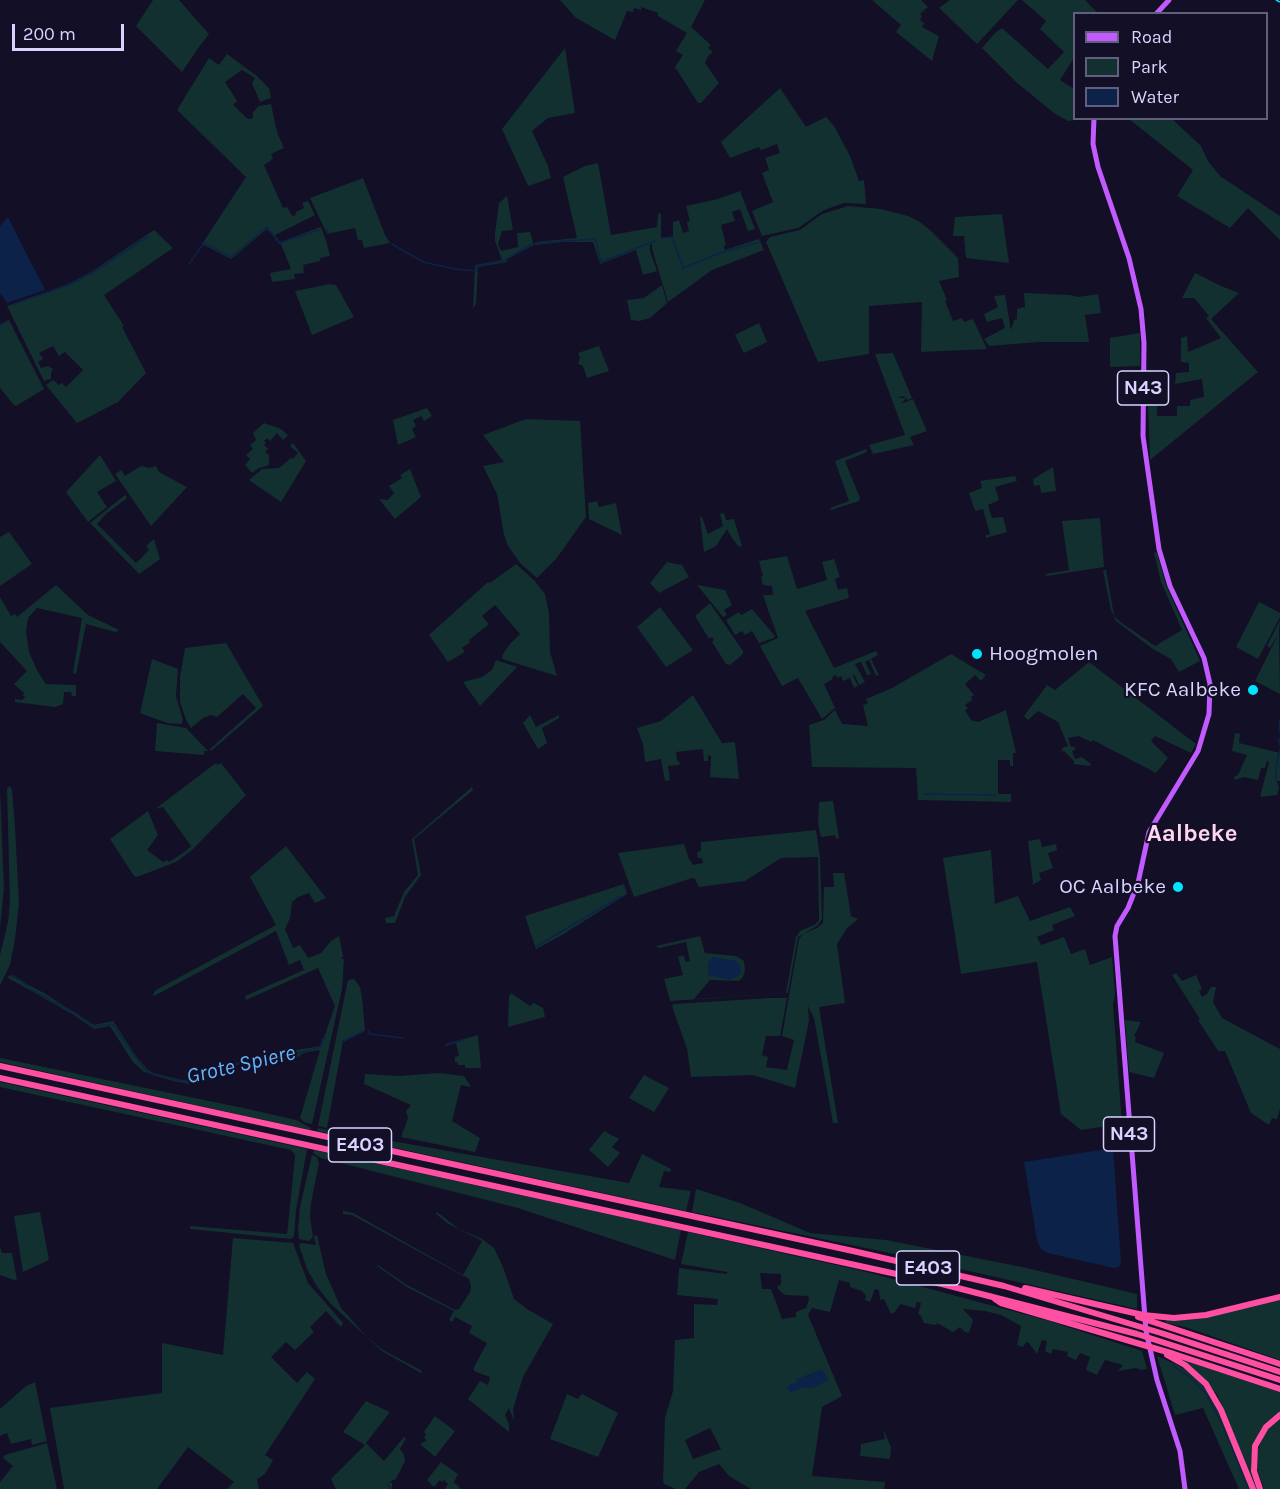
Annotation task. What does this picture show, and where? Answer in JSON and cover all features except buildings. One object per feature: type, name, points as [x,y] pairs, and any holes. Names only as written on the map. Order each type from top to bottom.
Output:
[{"type":"highway","name":"E403","points":[[0,1066],[853,1251],[1004,1286],[1161,1333],[1280,1372]]},
{"type":"highway","name":"E403","points":[[0,1078],[719,1234],[990,1296],[1129,1332],[1280,1380]]},
{"type":"highway","points":[[1004,1286],[1019,1286],[1160,1321],[1280,1364]]},
{"type":"highway","points":[[990,1296],[1002,1303],[1280,1389]]},
{"type":"highway","points":[[1160,1321],[1206,1315],[1280,1297]]},
{"type":"highway","points":[[1164,1353],[1185,1365],[1206,1384],[1221,1410],[1253,1489]]},
{"type":"highway","points":[[1260,1489],[1254,1471],[1255,1446],[1263,1431],[1280,1415]]},
{"type":"main road","points":[[1158,12],[1169,0]]},
{"type":"main road","name":"N43","points":[[1094,120],[1093,144],[1098,167],[1129,258],[1141,309],[1144,343],[1143,435],[1160,549],[1170,586],[1204,658],[1210,693],[1207,722],[1198,751],[1149,832],[1138,883],[1128,908],[1117,926],[1115,936],[1141,1286],[1150,1357],[1178,1443],[1183,1489]]},
{"type":"green space","points":[[153,0],[179,0],[209,34],[182,72],[136,26]]},
{"type":"green space","points":[[560,0],[705,0],[691,27],[711,45],[708,48],[713,52],[705,63],[719,83],[701,103],[698,103],[675,67],[683,55],[676,51],[687,33],[658,16],[658,13],[641,7],[641,10],[634,8],[633,12],[627,11],[615,40],[576,18]]},
{"type":"green space","points":[[872,0],[921,0],[928,7],[920,14],[922,16],[920,20],[924,23],[922,27],[939,36],[932,61],[896,32],[901,25]]},
{"type":"green space","points":[[950,0],[1018,0],[977,44],[939,8]]},
{"type":"green space","points":[[1022,0],[1085,0],[1097,12],[1073,12],[1073,60],[1060,80],[1073,88],[1073,120],[1076,120],[1068,121],[1054,113],[1016,82],[982,48],[1002,28],[1048,69],[1064,52],[1040,29],[1046,21]]},
{"type":"green space","points":[[565,48],[575,113],[548,118],[532,131],[551,178],[528,186],[502,129]]},
{"type":"green space","points":[[227,54],[269,88],[271,98],[260,102],[252,83],[255,78],[242,70],[225,82],[237,101],[233,105],[248,119],[253,118],[253,112],[259,106],[271,104],[277,132],[284,148],[271,154],[273,159],[264,165],[283,208],[287,207],[293,217],[296,212],[304,208],[302,203],[308,201],[315,215],[275,235],[280,242],[321,227],[326,240],[330,256],[303,265],[304,273],[294,274],[295,279],[272,282],[270,273],[291,269],[281,244],[267,229],[231,259],[202,244],[246,177],[177,110],[209,58],[219,65]]},
{"type":"green space","points":[[780,88],[806,127],[826,117],[834,126],[850,156],[859,181],[864,180],[866,204],[844,203],[824,210],[798,228],[762,236],[752,211],[773,202],[762,173],[769,170],[765,158],[780,153],[777,144],[761,150],[759,147],[730,158],[721,142]]},
{"type":"green space","points":[[1130,120],[1173,120],[1201,146],[1208,161],[1220,176],[1280,216],[1280,240],[1248,208],[1230,228],[1177,196],[1193,170]]},
{"type":"green space","points":[[598,163],[611,235],[657,227],[658,214],[661,213],[661,238],[673,236],[673,222],[679,220],[683,233],[689,231],[687,222],[690,221],[686,206],[718,199],[740,191],[755,229],[748,231],[740,209],[732,212],[735,221],[721,225],[725,250],[759,239],[764,250],[712,270],[668,302],[652,244],[650,251],[657,271],[643,275],[636,250],[600,264],[593,242],[535,245],[535,242],[577,238],[563,177],[585,166]]},
{"type":"green space","points":[[363,178],[390,243],[364,248],[362,240],[358,240],[355,228],[327,234],[310,198]]},
{"type":"green space","points":[[507,196],[513,230],[502,231],[498,244],[501,251],[518,247],[517,233],[530,232],[534,245],[507,259],[507,262],[478,267],[476,304],[473,309],[475,265],[502,260],[495,241],[495,233],[499,203]]},
{"type":"green space","points":[[848,206],[881,209],[908,216],[930,230],[958,258],[959,277],[939,281],[947,300],[945,301],[953,321],[962,318],[964,322],[973,319],[987,349],[921,352],[922,302],[869,306],[869,354],[818,362],[766,242],[770,237],[800,230],[822,214]]},
{"type":"green space","points":[[1002,214],[1009,263],[966,258],[964,236],[953,236],[955,217]]},
{"type":"green space","points":[[154,230],[173,248],[104,295],[124,326],[122,327],[146,373],[118,402],[77,423],[46,385],[53,380],[66,387],[83,370],[65,352],[59,356],[53,346],[39,353],[43,359],[38,362],[41,368],[48,366],[53,369],[51,379],[44,381],[7,306],[68,284],[91,272]]},
{"type":"green space","points":[[1195,273],[1239,293],[1211,319],[1258,372],[1150,460],[1147,372],[1157,373],[1157,416],[1177,416],[1177,406],[1190,406],[1190,400],[1204,397],[1202,379],[1175,384],[1176,373],[1189,372],[1189,363],[1181,362],[1181,338],[1187,336],[1188,352],[1221,338],[1206,318],[1209,316],[1194,298],[1182,298]]},
{"type":"green space","points":[[330,284],[336,285],[354,317],[312,335],[295,291]]},
{"type":"green space","points":[[662,285],[667,303],[650,318],[639,321],[631,320],[627,300],[644,298]]},
{"type":"green space","points":[[1024,293],[1078,297],[1098,294],[1101,313],[1085,315],[1089,342],[1039,342],[989,346],[984,339],[1005,328],[1002,318],[987,322],[984,314],[998,307],[994,296],[1005,295],[1011,330],[1014,320],[1017,319],[1017,309],[1025,307]]},
{"type":"green space","points":[[9,320],[44,389],[16,406],[0,388],[0,324]]},
{"type":"green space","points":[[759,323],[767,342],[744,353],[735,335]]},
{"type":"green space","points":[[1140,333],[1140,366],[1110,367],[1110,338]]},
{"type":"green space","points":[[599,346],[609,371],[587,378],[583,366],[578,364],[580,357],[578,353]]},
{"type":"green space","points":[[893,353],[912,398],[908,400],[906,398],[901,404],[913,399],[927,431],[910,437],[914,445],[873,454],[869,445],[905,435],[875,354]]},
{"type":"green space","points":[[427,408],[432,416],[424,421],[421,416],[413,420],[416,426],[412,429],[416,437],[398,445],[393,420]]},
{"type":"green space","points":[[526,419],[580,421],[586,517],[556,559],[537,578],[521,564],[508,546],[497,494],[483,466],[504,462],[483,435]]},
{"type":"green space","points":[[264,423],[281,429],[288,435],[283,440],[277,433],[270,441],[267,438],[264,441],[268,449],[265,452],[269,455],[269,464],[252,473],[245,465],[250,459],[246,455],[253,449],[250,445],[256,440],[253,433]]},
{"type":"green space","points":[[293,443],[306,461],[281,502],[249,480],[262,469],[279,468],[291,458],[293,459],[298,453],[290,446]]},
{"type":"green space","points":[[866,449],[867,452],[845,461],[860,498],[859,501],[831,510],[830,508],[849,501],[835,461]]},
{"type":"green space","points":[[100,455],[116,481],[97,492],[107,507],[88,522],[66,492]]},
{"type":"green space","points":[[141,466],[149,468],[156,466],[159,472],[187,487],[151,526],[115,474],[121,470],[125,476]]},
{"type":"green space","points":[[1053,467],[1056,491],[1041,493],[1040,485],[1034,486],[1033,479]]},
{"type":"green space","points":[[410,469],[421,497],[395,519],[379,499],[388,500],[394,493],[389,486],[402,478],[400,475]]},
{"type":"green space","points":[[1015,476],[1017,481],[995,487],[999,500],[988,505],[992,518],[1003,517],[1007,532],[986,538],[986,535],[990,534],[983,509],[975,511],[969,493],[982,488],[980,481]]},
{"type":"green space","points":[[125,495],[127,498],[97,524],[136,563],[149,550],[146,546],[154,539],[160,559],[139,574],[90,523]]},
{"type":"green space","points":[[597,501],[599,507],[616,503],[622,535],[589,519],[588,503]]},
{"type":"green space","points":[[724,513],[726,520],[734,519],[742,546],[739,547],[727,529],[716,546],[704,552],[700,517],[702,517],[708,534],[723,526],[720,514]]},
{"type":"green space","points":[[1100,518],[1104,567],[1046,576],[1046,574],[1069,570],[1062,521]]},
{"type":"green space","points":[[9,532],[32,564],[0,586],[0,537]]},
{"type":"green space","points":[[1154,552],[1157,553],[1166,585],[1200,661],[1179,672],[1171,659],[1153,649],[1116,621],[1111,610],[1103,570],[1106,570],[1114,616],[1119,621],[1155,646],[1182,630],[1161,582]]},
{"type":"green space","points":[[787,556],[797,589],[827,580],[822,562],[834,559],[840,577],[835,579],[838,590],[847,588],[849,598],[805,611],[834,668],[876,651],[878,655],[871,659],[879,675],[876,676],[869,660],[865,662],[871,674],[867,675],[861,662],[855,664],[865,682],[859,685],[854,674],[858,686],[854,688],[850,678],[843,681],[841,676],[837,678],[836,675],[824,684],[835,708],[822,719],[798,678],[782,686],[760,646],[778,638],[763,595],[773,595],[772,586],[763,585],[759,561]]},
{"type":"green space","points":[[667,562],[682,565],[689,577],[659,593],[650,583]]},
{"type":"green space","points":[[516,564],[534,580],[545,594],[549,613],[550,652],[557,676],[502,659],[510,644],[520,634],[495,605],[482,616],[489,624],[462,648],[465,652],[448,662],[429,635],[488,582],[490,583]]},
{"type":"green space","points":[[56,585],[88,615],[119,630],[115,632],[86,624],[76,674],[73,673],[82,618],[37,608],[28,618],[26,631],[29,652],[46,684],[76,685],[76,696],[72,696],[71,692],[64,692],[63,704],[55,707],[15,702],[15,699],[22,700],[25,697],[24,693],[14,684],[27,671],[0,642],[0,597],[11,616],[15,614],[17,617]]},
{"type":"green space","points":[[697,585],[725,590],[732,605],[724,610],[727,615],[723,617]]},
{"type":"green space","points":[[1259,602],[1280,613],[1280,617],[1258,659],[1236,647]]},
{"type":"green space","points":[[710,603],[743,651],[743,654],[730,665],[726,664],[712,642],[714,640],[712,637],[709,639],[695,616]]},
{"type":"green space","points":[[660,607],[693,650],[666,667],[637,627]]},
{"type":"green space","points":[[752,609],[775,636],[774,638],[759,643],[752,631],[745,635],[742,631],[735,635],[726,620],[739,612],[741,615]]},
{"type":"green space","points":[[1280,620],[1280,694],[1255,681],[1279,633],[1270,648],[1267,646]]},
{"type":"green space","points":[[226,643],[263,706],[211,751],[210,749],[256,708],[243,694],[217,717],[211,715],[203,718],[191,728],[180,702],[180,677],[185,648]]},
{"type":"green space","points":[[951,654],[986,675],[981,681],[975,675],[965,684],[974,695],[971,697],[972,700],[965,705],[968,709],[965,710],[971,720],[978,722],[1006,710],[1016,753],[1013,753],[1013,766],[1010,766],[1010,760],[998,760],[998,794],[1011,794],[1011,802],[918,800],[916,768],[812,767],[809,725],[824,720],[835,710],[842,724],[868,726],[863,705],[868,703],[866,699],[892,688]]},
{"type":"green space","points":[[152,659],[178,669],[176,696],[183,720],[181,724],[167,723],[140,713]]},
{"type":"green space","points":[[496,660],[517,667],[480,706],[463,682],[482,677],[492,670]]},
{"type":"green space","points":[[1089,662],[1196,744],[1191,753],[1155,736],[1151,741],[1168,758],[1156,773],[1093,740],[1091,742],[1079,736],[1068,738],[1071,747],[1075,747],[1072,751],[1075,759],[1082,757],[1091,764],[1090,766],[1074,764],[1074,761],[1064,751],[1044,755],[1062,751],[1062,748],[1068,746],[1058,722],[1038,711],[1028,720],[1024,716],[1047,685],[1055,690]]},
{"type":"green space","points":[[693,695],[722,743],[735,742],[739,779],[710,777],[711,756],[708,755],[708,761],[704,761],[703,749],[676,752],[680,763],[668,766],[670,780],[665,781],[661,759],[645,762],[643,744],[637,728],[661,721]]},
{"type":"green space","points":[[530,715],[536,727],[559,715],[559,718],[542,728],[547,743],[538,749],[523,723]]},
{"type":"green space","points":[[157,723],[186,728],[208,751],[204,751],[204,755],[155,751]]},
{"type":"green space","points":[[1235,733],[1240,734],[1239,743],[1280,753],[1280,781],[1277,781],[1279,787],[1277,795],[1260,797],[1269,762],[1267,761],[1265,768],[1261,768],[1258,780],[1244,777],[1235,780],[1234,777],[1238,775],[1247,755],[1232,751]]},
{"type":"green space","points":[[216,763],[217,765],[221,763],[246,795],[192,850],[176,862],[137,877],[134,876],[110,839],[148,811],[158,835],[147,850],[163,862],[167,860],[169,862],[186,851],[191,846],[163,807],[155,809]]},
{"type":"green space","points":[[10,786],[15,827],[19,903],[10,965],[0,985],[0,955],[10,902],[7,789]]},
{"type":"green space","points":[[472,787],[473,790],[414,839],[421,875],[405,897],[395,923],[386,923],[385,918],[394,916],[404,892],[418,875],[412,839]]},
{"type":"green space","points":[[0,789],[4,889],[0,928]]},
{"type":"green space","points":[[833,801],[839,838],[836,839],[835,835],[821,837],[818,824],[819,802]]},
{"type":"green space","points":[[816,830],[820,857],[822,919],[817,926],[798,937],[788,993],[670,1001],[664,979],[683,975],[678,957],[683,955],[686,962],[690,961],[686,942],[659,948],[656,946],[700,936],[705,953],[736,956],[744,961],[745,970],[739,981],[710,980],[694,999],[786,993],[796,937],[800,931],[816,924],[819,920],[818,857],[781,858],[745,881],[699,887],[692,878],[634,897],[618,853],[684,844],[693,865],[703,863],[702,858],[698,858],[697,852],[701,851],[701,842]]},
{"type":"green space","points":[[1040,839],[1042,847],[1056,844],[1057,850],[1048,853],[1053,868],[1039,873],[1041,880],[1030,886],[1033,883],[1028,841]]},
{"type":"green space","points":[[286,846],[326,898],[315,903],[309,893],[292,902],[290,918],[285,929],[293,948],[300,945],[308,958],[321,953],[331,941],[339,936],[343,956],[341,959],[344,959],[342,989],[312,1124],[300,1118],[320,1050],[304,1053],[295,1059],[243,1063],[190,1084],[173,1081],[144,1072],[133,1062],[110,1026],[94,1029],[74,1015],[8,978],[9,975],[44,993],[94,1025],[113,1021],[147,1069],[153,1073],[182,1080],[195,1079],[227,1065],[265,1055],[321,1046],[335,1006],[318,968],[246,1000],[245,996],[304,970],[300,960],[289,965],[276,931],[154,996],[153,994],[156,990],[276,925],[250,877]]},
{"type":"green space","points":[[991,850],[995,904],[1018,896],[1030,921],[1070,907],[1075,916],[1052,925],[1054,930],[1037,937],[1041,945],[1064,937],[1071,954],[1085,949],[1090,965],[1112,957],[1115,995],[1113,1004],[1122,1124],[1081,1130],[1061,1114],[1037,962],[961,974],[943,858]]},
{"type":"green space","points":[[833,873],[844,873],[851,916],[858,919],[847,928],[837,944],[845,1003],[819,1007],[838,1123],[833,1123],[814,1018],[808,1006],[809,1021],[795,1088],[753,1075],[691,1077],[687,1049],[672,1006],[674,1004],[787,998],[780,1036],[766,1036],[762,1055],[768,1057],[766,1067],[787,1070],[794,1040],[782,1036],[799,939],[803,934],[823,923],[824,887],[834,887]]},
{"type":"green space","points":[[624,884],[627,894],[536,949],[525,916]]},
{"type":"green space","points":[[1176,973],[1182,981],[1196,975],[1202,989],[1199,991],[1202,997],[1211,987],[1216,987],[1213,1002],[1222,1018],[1280,1049],[1280,1109],[1277,1119],[1272,1118],[1269,1125],[1251,1113],[1225,1051],[1218,1051],[1198,1020],[1200,1019],[1172,975]]},
{"type":"green space","points":[[354,979],[360,987],[365,1030],[343,1041],[327,1128],[318,1126],[348,980]]},
{"type":"green space","points":[[511,993],[530,1006],[534,1003],[543,1008],[545,1017],[508,1027]]},
{"type":"green space","points":[[1125,1020],[1141,1022],[1134,1036],[1136,1037],[1135,1042],[1164,1053],[1154,1078],[1129,1072]]},
{"type":"green space","points":[[478,1035],[481,1068],[465,1068],[465,1065],[458,1065],[455,1062],[455,1057],[459,1056],[456,1043],[445,1046],[445,1044]]},
{"type":"green space","points":[[0,1058],[248,1109],[296,1120],[311,1128],[310,1130],[0,1062]]},
{"type":"green space","points":[[438,1073],[464,1076],[471,1087],[461,1085],[452,1121],[480,1138],[475,1152],[401,1137],[408,1118],[406,1111],[411,1105],[364,1084],[365,1074],[400,1076]]},
{"type":"green space","points":[[644,1075],[669,1088],[654,1112],[629,1098]]},
{"type":"green space","points":[[0,1082],[307,1149],[296,1210],[294,1236],[291,1239],[190,1229],[190,1226],[287,1234],[295,1155],[291,1150],[0,1087]]},
{"type":"green space","points":[[318,1128],[629,1183],[642,1154],[671,1169],[670,1172],[664,1171],[659,1187],[691,1191],[686,1211],[317,1131]]},
{"type":"green space","points":[[604,1131],[619,1139],[612,1147],[620,1153],[608,1167],[589,1150]]},
{"type":"green space","points":[[314,1150],[681,1230],[675,1260],[518,1208],[321,1158],[313,1153]]},
{"type":"green space","points":[[312,1155],[317,1157],[319,1163],[311,1203],[310,1217],[313,1237],[309,1241],[299,1239],[298,1231],[300,1207]]},
{"type":"green space","points":[[696,1189],[740,1203],[810,1233],[886,1240],[1022,1267],[1137,1294],[1137,1309],[885,1252],[692,1212]]},
{"type":"green space","points":[[343,1211],[353,1213],[463,1275],[482,1241],[447,1223],[436,1214],[437,1212],[459,1229],[482,1239],[494,1248],[514,1299],[553,1324],[523,1377],[513,1409],[514,1421],[509,1408],[505,1415],[509,1424],[509,1432],[468,1399],[480,1381],[488,1385],[490,1377],[473,1369],[487,1343],[469,1333],[472,1326],[455,1317],[452,1322],[449,1320],[454,1311],[407,1287],[377,1266],[407,1285],[455,1310],[459,1309],[470,1292],[469,1279],[352,1215],[343,1214]]},
{"type":"green space","points":[[40,1212],[49,1260],[23,1272],[14,1216]]},
{"type":"green space","points":[[688,1232],[863,1271],[1046,1320],[1142,1351],[1147,1369],[1118,1371],[1123,1365],[1105,1360],[1097,1375],[1086,1370],[1090,1357],[1080,1353],[1076,1360],[1067,1356],[1068,1352],[1053,1349],[1051,1354],[1045,1351],[1047,1341],[1042,1340],[1037,1354],[1029,1343],[1026,1342],[1023,1347],[1017,1345],[1021,1326],[1001,1315],[963,1309],[973,1320],[969,1333],[960,1327],[953,1332],[937,1323],[936,1325],[924,1323],[918,1314],[921,1303],[917,1302],[915,1308],[900,1304],[891,1314],[884,1299],[880,1300],[879,1290],[875,1289],[870,1302],[865,1300],[866,1296],[862,1291],[850,1287],[850,1283],[839,1280],[830,1312],[812,1308],[808,1315],[842,1396],[822,1407],[812,1476],[885,1482],[884,1489],[751,1489],[729,1476],[719,1464],[699,1472],[685,1489],[676,1489],[664,1484],[663,1481],[665,1418],[673,1391],[675,1340],[694,1338],[694,1304],[717,1305],[718,1299],[677,1295],[679,1268],[727,1274],[727,1272],[681,1264]],"holes":[[[760,1273],[781,1274],[781,1284],[777,1287],[779,1290],[785,1295],[808,1296],[806,1308],[796,1312],[796,1317],[782,1319],[771,1289],[762,1289]],[[710,1428],[721,1449],[693,1459],[685,1440]]]},
{"type":"green space","points":[[317,1235],[326,1274],[341,1308],[367,1337],[383,1350],[422,1371],[421,1373],[382,1351],[330,1303],[318,1288],[307,1269],[299,1245],[301,1243],[316,1245],[314,1236]]},
{"type":"green space","points":[[233,1238],[293,1243],[308,1283],[343,1323],[341,1327],[326,1311],[310,1327],[314,1332],[295,1350],[286,1342],[271,1357],[297,1383],[307,1372],[315,1379],[265,1455],[273,1460],[265,1474],[257,1479],[259,1489],[227,1489],[234,1482],[188,1447],[157,1489],[64,1489],[50,1408],[162,1393],[162,1343],[223,1355]]},
{"type":"green space","points":[[0,1247],[2,1253],[12,1253],[17,1281],[0,1275]]},
{"type":"green space","points":[[1280,1298],[1280,1360],[1185,1327],[1166,1323],[1165,1319],[1183,1319]]},
{"type":"green space","points":[[1157,1356],[1192,1374],[1212,1396],[1250,1489],[1239,1489],[1203,1408],[1175,1415]]},
{"type":"green space","points":[[1178,1358],[1280,1392],[1280,1413],[1253,1449],[1251,1464],[1258,1489],[1255,1489],[1218,1396],[1205,1379]]},
{"type":"green space","points":[[35,1382],[47,1441],[32,1445],[31,1439],[11,1444],[7,1433],[0,1436],[0,1409],[26,1386]]},
{"type":"green space","points":[[567,1394],[578,1399],[582,1394],[618,1413],[598,1457],[550,1439]]},
{"type":"green space","points":[[366,1401],[390,1412],[366,1443],[384,1461],[404,1437],[406,1438],[400,1449],[405,1461],[396,1479],[389,1482],[392,1483],[392,1489],[385,1481],[391,1489],[336,1489],[331,1479],[365,1445],[343,1432]]},
{"type":"green space","points":[[435,1416],[455,1431],[435,1457],[420,1444],[427,1440],[424,1438],[426,1434],[424,1432]]},
{"type":"green space","points":[[1280,1419],[1280,1489],[1264,1489],[1256,1465],[1258,1449],[1270,1427]]},
{"type":"green space","points":[[883,1429],[891,1447],[890,1459],[860,1456],[861,1444],[885,1439]]},
{"type":"green space","points":[[47,1443],[57,1489],[0,1489],[0,1482],[13,1466],[3,1458],[5,1455]]},
{"type":"green space","points":[[441,1462],[458,1474],[454,1482],[461,1489],[445,1489],[448,1484],[444,1480],[442,1482],[440,1480],[434,1487],[427,1480]]},
{"type":"water","points":[[8,217],[45,290],[7,303],[0,293],[0,226]]},
{"type":"water","points":[[713,957],[736,961],[740,966],[741,974],[730,980],[708,975],[708,963]]},
{"type":"water","points":[[1113,1148],[1121,1262],[1119,1267],[1114,1268],[1047,1253],[1041,1249],[1037,1241],[1024,1162]]},
{"type":"water","points":[[822,1369],[829,1380],[812,1388],[802,1388],[791,1392],[787,1390],[790,1384],[796,1383],[797,1379]]},
{"type":"waterway","points":[[189,264],[204,243],[231,257],[267,227],[279,243],[319,230]]},
{"type":"waterway","points":[[326,228],[328,233]]},
{"type":"waterway","points":[[14,304],[69,285],[92,273],[147,237]]},
{"type":"waterway","points":[[662,238],[672,237],[683,268],[720,253],[759,242]]},
{"type":"waterway","points":[[536,243],[595,239],[601,262],[655,241]]},
{"type":"waterway","points":[[392,244],[423,262],[477,271],[476,266],[503,261],[532,244]]},
{"type":"waterway","points":[[0,325],[6,322]]},
{"type":"waterway","points":[[1279,732],[1280,720]]},
{"type":"waterway","points":[[1279,738],[1280,746]]},
{"type":"waterway","points":[[1276,781],[1276,766],[1280,750]]},
{"type":"waterway","points":[[924,794],[996,795]]},
{"type":"waterway","name":"Grote Spiere","points":[[624,886],[626,891]]},
{"type":"waterway","name":"Grote Spiere","points":[[537,946],[621,896]]},
{"type":"waterway","name":"Grote Spiere","points":[[12,975],[30,989],[77,1014],[93,1027],[112,1024],[145,1070],[154,1075],[182,1081],[196,1080],[235,1064],[311,1050],[320,1047],[323,1038],[326,1038]]},
{"type":"waterway","name":"Grote Spiere","points":[[342,1042],[364,1031]]},
{"type":"waterway","name":"Grote Spiere","points":[[369,1031],[369,1034],[403,1038]]},
{"type":"waterway","name":"Grote Spiere","points":[[446,1045],[464,1040]]},
{"type":"waterway","points":[[1172,1365],[1192,1379],[1207,1395],[1223,1426],[1249,1489]]},
{"type":"railway","points":[[1276,0],[1280,2]]},
{"type":"place","name":"Hoogmolen","points":[[977,654]]},
{"type":"place","name":"KFC Aalbeke","points":[[1253,690]]},
{"type":"place","name":"OC Aalbeke","points":[[1178,887]]},
{"type":"district","name":"Aalbeke","points":[[1192,834]]}]
